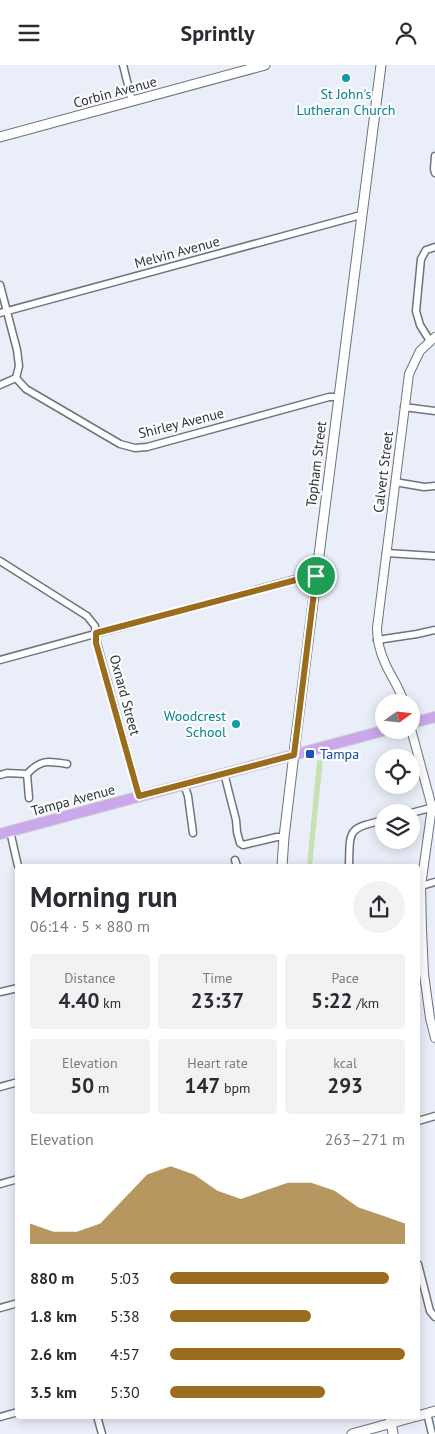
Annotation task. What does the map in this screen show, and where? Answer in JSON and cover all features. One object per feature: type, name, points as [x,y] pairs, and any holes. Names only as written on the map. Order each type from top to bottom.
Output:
[{"type":"main road","name":"Corbin Avenue","points":[[0,137],[265,65]]},
{"type":"main road","name":"Topham Street","points":[[282,864],[380,65]]},
{"type":"main road","points":[[420,721],[435,717]]},
{"type":"main road","name":"Tampa Avenue","points":[[5,832],[375,733]]},
{"type":"main road","points":[[352,1434],[390,1420],[393,1434]]},
{"type":"street","points":[[123,65],[132,101]]},
{"type":"street","points":[[435,156],[435,173]]},
{"type":"street","name":"Melvin Avenue","points":[[3,312],[361,215]]},
{"type":"street","name":"Calvert Street","points":[[401,694],[384,663],[377,640],[377,628],[409,374],[420,351],[433,339],[420,325],[416,311],[421,259],[426,250],[435,247]]},
{"type":"street","points":[[0,285],[3,312],[19,360],[16,378],[0,385]]},
{"type":"street","name":"Shirley Avenue","points":[[16,378],[26,389],[97,431],[120,444],[135,448],[147,447],[329,397],[339,397]]},
{"type":"street","points":[[404,407],[435,411]]},
{"type":"street","points":[[395,482],[424,487],[435,486]]},
{"type":"street","points":[[386,553],[435,557]]},
{"type":"street","name":"Oxnard Street","points":[[0,561],[87,616],[94,626],[96,643],[139,796]]},
{"type":"street","points":[[0,660],[316,576]]},
{"type":"street","points":[[377,640],[417,635],[435,630]]},
{"type":"street","points":[[414,739],[433,807],[421,886],[424,974],[430,1018],[435,1038]]},
{"type":"street","points":[[0,775],[7,773],[27,774],[39,763],[48,761],[67,764]]},
{"type":"street","points":[[224,773],[240,843],[243,845],[284,837]]},
{"type":"street","points":[[27,774],[29,797]]},
{"type":"street","points":[[184,784],[193,833]]},
{"type":"street","points":[[420,811],[433,807]]},
{"type":"street","points":[[350,864],[350,841],[354,830],[375,822]]},
{"type":"street","points":[[5,832],[17,864]]},
{"type":"street","points":[[421,886],[435,882]]},
{"type":"street","points":[[0,993],[15,989]]},
{"type":"street","points":[[0,1087],[15,1083]]},
{"type":"street","points":[[420,1120],[435,1116]]},
{"type":"street","points":[[0,1184],[15,1180]]},
{"type":"street","points":[[420,1272],[430,1311],[435,1317]]},
{"type":"street","points":[[0,1308],[15,1304]]},
{"type":"street","points":[[431,1412],[432,1434]]},
{"type":"street","points":[[0,1417],[15,1413]]},
{"type":"street","points":[[98,1419],[102,1434]]},
{"type":"green space","points":[[323,759],[312,864],[307,864],[317,761]]},
{"type":"place","name":"St John's Lutheran Church","points":[[346,78]]},
{"type":"place","name":"Woodcrest School","points":[[236,724]]},
{"type":"place","name":"Tampa","points":[[310,754]]},
{"type":"route","points":[[316,576],[294,755],[139,796],[96,643],[96,633],[316,576]]}]
